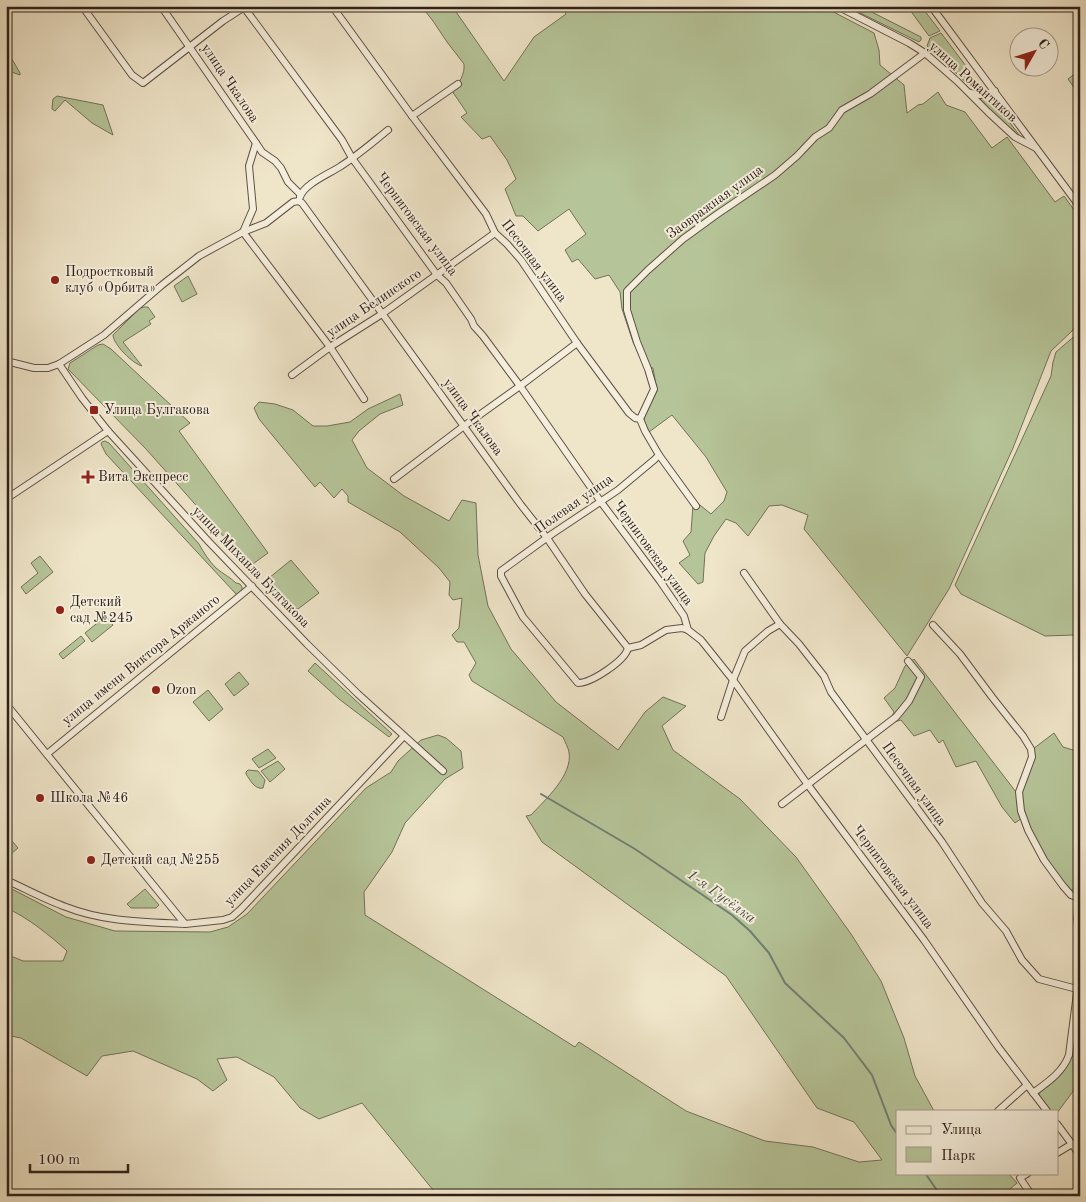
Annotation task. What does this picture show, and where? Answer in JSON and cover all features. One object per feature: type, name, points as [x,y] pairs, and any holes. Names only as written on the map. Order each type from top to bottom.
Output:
[{"type":"street","points":[[82,6],[132,75],[143,83],[222,21],[244,7]]},
{"type":"street","name":"улица Чкалова","points":[[161,6],[256,144],[262,152],[281,168],[302,203],[382,314],[547,538],[585,594],[628,648]]},
{"type":"street","name":"Песочная улица","points":[[332,6],[486,214],[495,233],[521,260],[577,343],[629,413],[635,418],[640,419],[659,455],[696,506]]},
{"type":"street","name":"улица Романтиков","points":[[837,6],[925,53],[1015,137],[1038,150]]},
{"type":"street","name":"улица Романтиков","points":[[931,6],[1080,207]]},
{"type":"street","name":"Черниговская улица","points":[[244,7],[342,140],[352,158],[437,275],[446,283],[474,326],[520,386],[600,502],[670,595],[684,616],[688,630],[701,640],[733,680],[808,785],[924,940],[982,1025],[1046,1110]]},
{"type":"street","name":"Заовражная улица","points":[[640,419],[654,389],[627,310],[627,291],[683,239],[775,174],[797,156],[815,137],[829,128],[842,110],[870,94],[925,53]]},
{"type":"street","points":[[412,116],[458,84]]},
{"type":"street","points":[[967,92],[976,95],[994,91]]},
{"type":"street","points":[[6,361],[34,368],[48,368],[59,364],[104,335],[199,256],[243,232],[266,223],[300,197],[314,182],[342,166],[388,130]]},
{"type":"street","points":[[243,232],[253,209],[249,166],[256,144]]},
{"type":"street","points":[[243,232],[330,348],[364,399]]},
{"type":"street","name":"улица Белинского","points":[[292,376],[495,233]]},
{"type":"street","points":[[394,479],[577,343]]},
{"type":"street","name":"улица Михаила Булгакова","points":[[59,364],[82,398],[108,431],[209,542],[358,694],[443,771]]},
{"type":"street","points":[[6,499],[108,431]]},
{"type":"street","name":"Полевая улица","points":[[628,648],[626,654],[606,670],[584,683],[578,683],[523,617],[501,576],[501,571],[618,490],[659,455]]},
{"type":"street","name":"Песочная улица","points":[[744,573],[780,624],[799,644],[824,676],[831,692],[942,842],[982,903],[1006,931],[1022,960],[1040,978],[1077,989]]},
{"type":"street","name":"улица имени Виктора Аржаного","points":[[47,754],[252,586]]},
{"type":"street","points":[[721,717],[745,651],[768,631],[780,624]]},
{"type":"street","points":[[933,625],[960,654],[992,698],[1024,736],[1031,749],[1032,757],[1019,792],[1021,811],[1028,830],[1044,860],[1067,891],[1079,898]]},
{"type":"street","points":[[628,648],[641,645],[666,630],[682,628],[688,630]]},
{"type":"street","points":[[782,804],[896,716],[909,701],[921,677],[908,661]]},
{"type":"street","points":[[6,704],[185,924]]},
{"type":"street","name":"улица Евгения Долгина","points":[[6,880],[67,908],[99,917],[129,921],[185,924],[223,920],[232,917],[404,736]]},
{"type":"street","points":[[1080,891],[1076,919],[1080,942]]},
{"type":"street","points":[[1034,1093],[1064,1066],[1069,1055],[1080,970]]},
{"type":"street","points":[[999,1110],[1027,1085]]},
{"type":"street","points":[[1058,1125],[1075,1144],[1080,1154]]},
{"type":"street","points":[[1058,1152],[1075,1144]]},
{"type":"street","points":[[1026,1174],[1020,1178],[1032,1196]]},
{"type":"green space","points":[[421,6],[452,6],[504,81],[534,37],[566,14],[564,11],[571,6],[822,6],[874,33],[879,50],[880,65],[904,85],[907,113],[918,105],[923,104],[938,92],[946,105],[965,112],[992,148],[1007,137],[1055,202],[1064,196],[1080,218],[1080,319],[1072,331],[1051,351],[1013,448],[949,589],[907,656],[804,529],[808,515],[782,505],[769,506],[748,536],[736,523],[726,519],[705,553],[703,582],[698,584],[679,563],[690,555],[683,541],[691,532],[695,501],[711,514],[724,501],[727,492],[706,457],[672,415],[649,432],[644,420],[657,391],[653,368],[644,366],[633,342],[622,309],[620,292],[609,275],[595,279],[578,259],[572,262],[565,250],[586,234],[569,209],[538,231],[523,216],[516,216],[505,189],[516,179],[507,160],[490,136],[482,139],[461,117],[467,113],[452,91],[461,79],[464,72],[464,64]]},
{"type":"green space","points":[[846,6],[860,6],[921,37],[921,40],[919,42]]},
{"type":"green space","points":[[907,6],[921,6],[940,31],[929,36]]},
{"type":"green space","points":[[941,33],[966,66],[967,71],[980,86],[978,90],[972,88],[927,46],[930,38]]},
{"type":"green space","points":[[8,41],[9,54],[20,75],[6,70],[6,42]]},
{"type":"green space","points":[[1076,73],[1080,78],[1080,96],[1068,79]]},
{"type":"green space","points":[[57,96],[103,105],[113,135],[92,123],[65,100],[55,111],[52,109],[53,99]]},
{"type":"green space","points":[[979,98],[991,98],[1020,136],[1003,124],[979,102]]},
{"type":"green space","points":[[188,276],[197,294],[182,302],[174,286]]},
{"type":"green space","points":[[148,307],[155,317],[149,321],[151,324],[123,342],[142,366],[124,353],[116,343],[113,335],[140,308]]},
{"type":"green space","points":[[1080,329],[1080,637],[1074,635],[1045,636],[961,594],[955,585],[1051,376],[1056,352],[1077,334]]},
{"type":"green space","points":[[103,344],[111,349],[190,423],[179,431],[268,553],[250,566],[146,449],[68,369],[70,363],[98,345]]},
{"type":"green space","points":[[400,394],[403,405],[380,414],[359,431],[352,440],[367,468],[404,496],[449,521],[462,500],[476,503],[478,555],[488,606],[511,649],[556,702],[618,750],[645,712],[663,697],[686,706],[662,726],[673,750],[740,799],[796,857],[851,934],[881,981],[904,1038],[915,1076],[933,1110],[896,1110],[896,1174],[1009,1174],[1017,1183],[1002,1196],[438,1196],[362,1103],[319,1119],[300,1108],[274,1077],[237,1057],[217,1059],[227,1080],[213,1091],[197,1079],[133,1051],[102,1056],[87,1076],[21,1038],[6,1035],[6,954],[23,961],[63,961],[67,951],[30,921],[6,908],[6,886],[66,917],[115,931],[210,932],[228,927],[247,914],[366,788],[391,772],[398,761],[421,740],[438,735],[446,738],[461,751],[463,768],[445,779],[405,823],[392,852],[364,892],[365,915],[575,1047],[579,1042],[686,1111],[765,1141],[813,1147],[859,1162],[882,1160],[854,1122],[817,1108],[726,976],[542,842],[526,816],[531,815],[550,795],[567,769],[569,752],[563,737],[472,681],[469,675],[476,663],[464,642],[457,642],[452,635],[459,628],[462,598],[453,600],[449,595],[450,582],[439,568],[400,532],[348,502],[348,496],[342,489],[334,498],[320,482],[315,487],[259,419],[254,408],[259,402],[275,404],[293,410],[313,426],[327,426],[350,422],[368,409]]},
{"type":"green space","points":[[105,441],[109,443],[199,544],[213,565],[240,584],[242,591],[239,594],[236,594],[106,454],[101,444]]},
{"type":"green space","points":[[40,556],[53,572],[26,594],[21,587],[38,573],[31,563]]},
{"type":"green space","points":[[291,560],[319,593],[298,609],[290,609],[270,588],[269,578]]},
{"type":"green space","points":[[106,616],[113,625],[92,642],[85,633]]},
{"type":"green space","points":[[81,636],[85,641],[63,659],[59,654]]},
{"type":"green space","points":[[914,659],[1016,792],[1033,749],[1054,733],[1063,747],[1080,752],[1080,862],[1075,889],[1070,890],[1045,859],[1025,816],[1015,823],[1002,807],[976,761],[956,767],[943,740],[939,743],[930,730],[914,736],[901,720],[894,722],[891,719],[894,712],[884,698],[895,688],[905,666]]},
{"type":"green space","points":[[315,663],[392,734],[389,737],[339,699],[308,671]]},
{"type":"green space","points":[[239,672],[249,684],[234,696],[225,684]]},
{"type":"green space","points":[[208,690],[223,709],[209,721],[193,702]]},
{"type":"green space","points":[[268,749],[276,758],[259,768],[252,759]]},
{"type":"green space","points":[[278,761],[285,769],[270,782],[261,771]]},
{"type":"green space","points":[[248,770],[258,771],[265,780],[263,788],[258,788],[253,784],[246,774]]},
{"type":"green space","points":[[12,841],[18,848],[6,858],[6,845]]},
{"type":"green space","points":[[145,889],[159,905],[156,908],[131,908],[127,904]]},
{"type":"green space","points":[[1080,991],[1080,1082],[1058,1112],[1058,1110],[1049,1110],[1039,1097],[1040,1092],[1055,1081],[1063,1072],[1072,1056]]},
{"type":"waterway","name":"1-я Гусёлка","points":[[541,794],[635,849],[732,915],[750,931],[769,953],[785,983],[844,1038],[872,1075],[891,1125],[896,1132]]},
{"type":"waterway","name":"1-я Гусёлка","points":[[926,1174],[941,1196]]},
{"type":"place","name":"Подростковый клуб «Орбита»","points":[[55,280]]},
{"type":"place","name":"Улица Булгакова","points":[[94,410]]},
{"type":"place","name":"Вита Экспресс","points":[[88,477]]},
{"type":"place","name":"Детский сад №245","points":[[60,610]]},
{"type":"place","name":"Ozon","points":[[156,690]]},
{"type":"place","name":"Школа №46","points":[[40,798]]},
{"type":"place","name":"Детский сад №255","points":[[91,860]]}]
